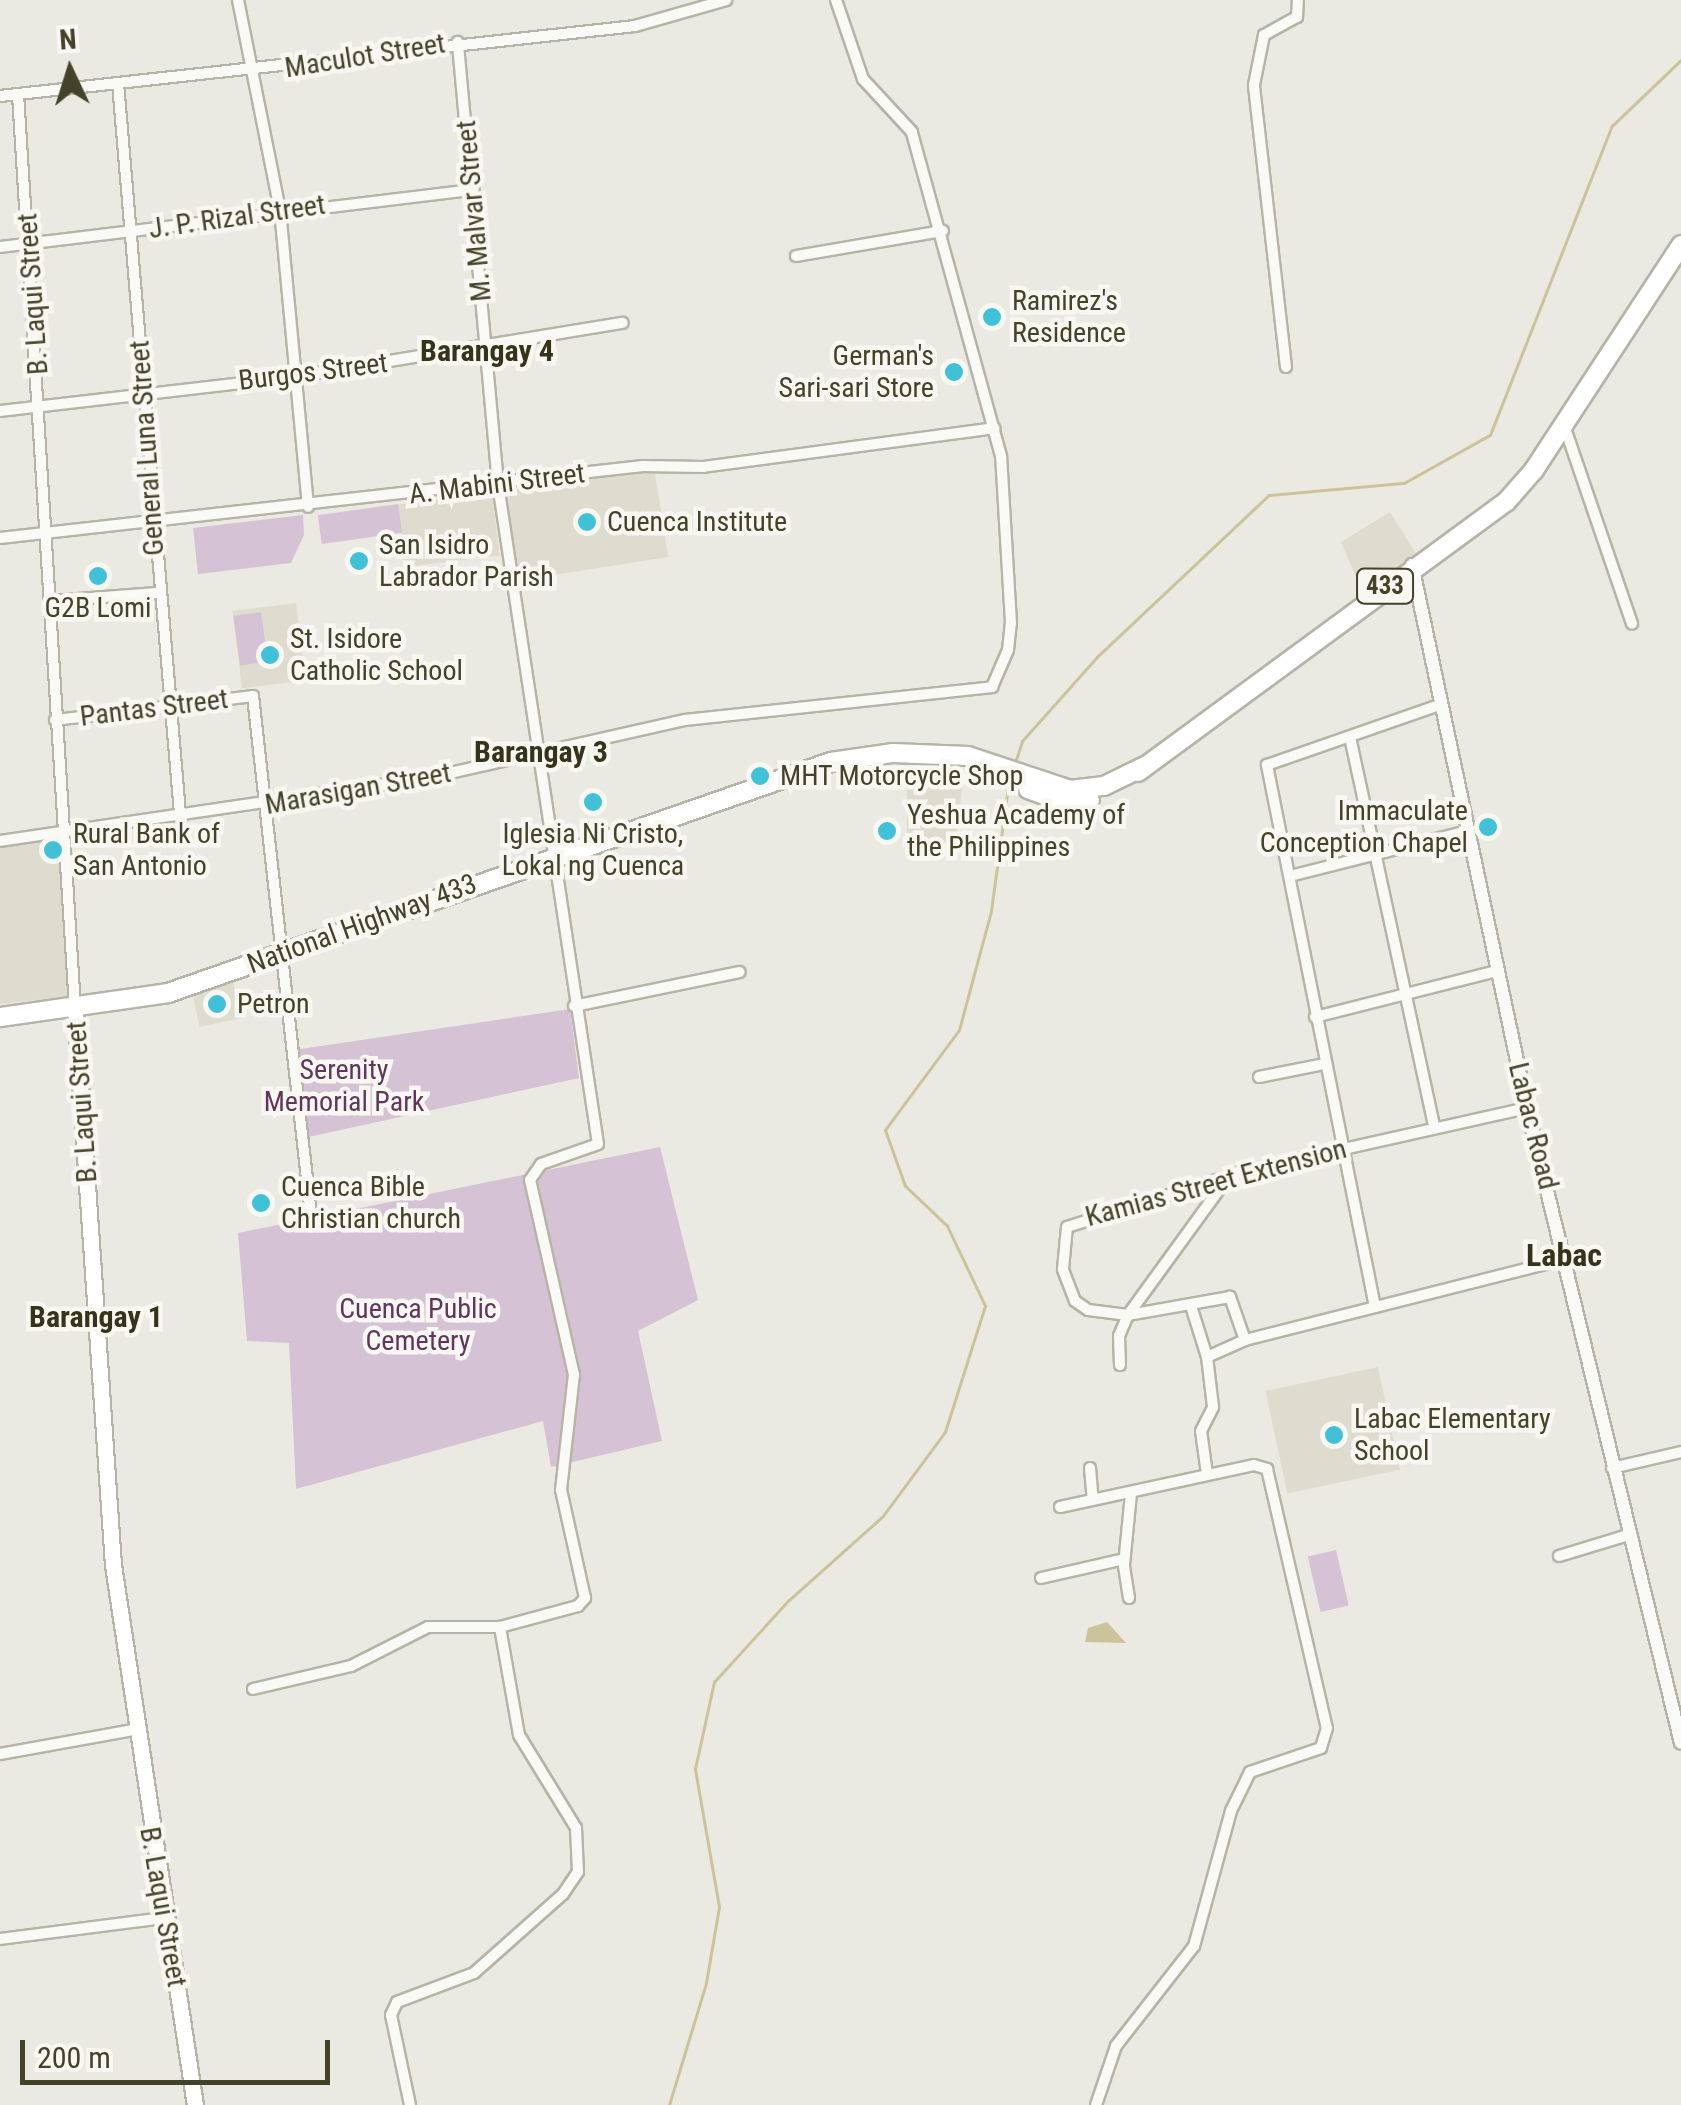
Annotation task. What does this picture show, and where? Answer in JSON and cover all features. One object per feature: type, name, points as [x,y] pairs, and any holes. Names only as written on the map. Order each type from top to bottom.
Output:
[{"type":"main road","name":"National Highway 433","points":[[0,1017],[168,993],[830,762],[893,753],[948,759],[1050,790],[1091,790],[1145,766],[1412,565],[1506,502],[1564,425],[1681,245]]},
{"type":"main road","name":"B. Laqui Street","points":[[76,1009],[113,1566],[134,1730],[196,2105]]},
{"type":"street","points":[[238,0],[280,210],[292,377],[308,506]]},
{"type":"street","name":"Maculot Street","points":[[0,96],[254,72],[458,42],[636,26],[726,0]]},
{"type":"street","points":[[836,0],[864,79],[912,132],[943,231],[994,428]]},
{"type":"street","points":[[1286,366],[1254,85],[1264,35],[1297,16],[1298,0]]},
{"type":"street","name":"M. Malvar Street","points":[[458,42],[498,484],[557,856],[574,1006],[598,1144],[541,1164],[530,1180],[574,1375],[561,1490],[585,1598],[578,1606],[500,1627]]},
{"type":"street","name":"General Luna Street","points":[[118,83],[133,232],[152,524],[180,814]]},
{"type":"street","name":"B. Laqui Street","points":[[18,94],[50,534],[56,720],[76,1009]]},
{"type":"street","name":"J. P. Rizal Street","points":[[0,247],[280,210],[474,190]]},
{"type":"street","points":[[796,256],[943,231]]},
{"type":"street","name":"Burgos Street","points":[[0,410],[292,377],[486,349],[624,323]]},
{"type":"street","points":[[1564,425],[1632,624]]},
{"type":"street","name":"A. Mabini Street","points":[[0,538],[644,466],[704,466],[994,428]]},
{"type":"street","name":"Marasigan Street","points":[[0,841],[180,814],[264,806],[541,756],[685,720],[952,694],[992,686],[1008,650],[1011,550],[994,428]]},
{"type":"street","name":"Labac Road","points":[[1412,565],[1527,1108],[1681,1743]]},
{"type":"street","points":[[51,601],[158,593]]},
{"type":"street","name":"Pantas Street","points":[[56,720],[253,696],[264,806]]},
{"type":"street","points":[[1376,1307],[1324,1064],[1267,764],[1442,704]]},
{"type":"street","points":[[1350,736],[1434,1127]]},
{"type":"street","points":[[264,806],[312,1224]]},
{"type":"street","points":[[1290,876],[1378,858],[1468,831]]},
{"type":"street","points":[[1315,1016],[1497,971]]},
{"type":"street","points":[[574,1006],[740,972]]},
{"type":"street","points":[[1259,1077],[1324,1064]]},
{"type":"street","name":"Kamias Street Extension","points":[[1244,1340],[1230,1297],[1128,1315],[1088,1310],[1075,1301],[1063,1269],[1067,1227],[1228,1176],[1527,1108]]},
{"type":"street","points":[[1120,1365],[1119,1336],[1128,1315],[1228,1176]]},
{"type":"street","points":[[1207,1357],[1244,1340],[1566,1259]]},
{"type":"street","points":[[1191,1306],[1207,1357],[1214,1407],[1201,1431],[1207,1474]]},
{"type":"street","points":[[1612,1468],[1681,1452]]},
{"type":"street","points":[[1060,1507],[1254,1465],[1266,1469],[1327,1740],[1308,1754],[1250,1772],[1231,1811],[1194,1946],[1116,2046],[1096,2105]]},
{"type":"street","points":[[1090,1468],[1094,1500]]},
{"type":"street","points":[[1129,1598],[1124,1559],[1131,1493]]},
{"type":"street","points":[[1559,1556],[1628,1535]]},
{"type":"street","points":[[1041,1578],[1124,1559]]},
{"type":"street","points":[[253,1689],[350,1666],[428,1627],[500,1627],[519,1735],[576,1828],[578,1872],[563,1894],[474,1973],[397,2002],[392,2015],[410,2105]]},
{"type":"street","points":[[0,1754],[134,1730]]},
{"type":"street","points":[[0,1938],[163,1918]]},
{"type":"shaded area","name":"Cuenca Institute","points":[[654,467],[668,557],[520,580],[506,490]]},
{"type":"shaded area","points":[[492,493],[500,556],[405,567],[398,505]]},
{"type":"shaded area","points":[[1390,512],[1417,555],[1363,593],[1341,542]]},
{"type":"shaded area","name":"St. Isidore Catholic School","points":[[296,603],[306,680],[242,688],[232,611]]},
{"type":"shaded area","points":[[907,767],[963,777],[956,846],[907,835]]},
{"type":"shaded area","points":[[62,836],[72,996],[0,1004],[0,847]]},
{"type":"shaded area","name":"Petron","points":[[232,977],[241,1018],[200,1027],[191,986]]},
{"type":"shaded area","name":"Labac Elementary School","points":[[1378,1367],[1400,1470],[1287,1494],[1266,1391]]},
{"type":"shaded area","points":[[1107,1622],[1126,1643],[1085,1642],[1088,1628]]},
{"type":"green space","points":[[398,504],[402,533],[322,544],[318,515]]},
{"type":"green space","points":[[303,515],[304,535],[291,563],[198,574],[193,528]]},
{"type":"green space","points":[[261,612],[268,662],[240,665],[233,616]]},
{"type":"green space","name":"Serenity Memorial Park","points":[[570,1009],[579,1078],[304,1138],[294,1050]]},
{"type":"green space","name":"Cuenca Public Cemetery","points":[[660,1147],[698,1300],[638,1331],[662,1441],[551,1467],[543,1421],[296,1489],[289,1343],[247,1341],[238,1233]]},
{"type":"green space","points":[[1336,1550],[1349,1606],[1321,1612],[1308,1557]]},
{"type":"waterway","points":[[1015,763],[1022,741],[1097,657],[1269,495],[1404,483],[1490,435],[1612,126],[1681,60]]},
{"type":"waterway","points":[[669,2105],[706,1983],[719,1907],[695,1769],[714,1682],[788,1601],[883,1516],[945,1432],[985,1306],[947,1226],[905,1186],[885,1130],[959,1030],[991,911],[1009,780]]},
{"type":"place","name":"Ramirez's Residence","points":[[992,317]]},
{"type":"place","name":"German's Sari-sari Store","points":[[954,372]]},
{"type":"place","name":"Cuenca Institute","points":[[587,522]]},
{"type":"place","name":"San Isidro Labrador Parish","points":[[359,561]]},
{"type":"place","name":"G2B Lomi","points":[[98,576]]},
{"type":"place","name":"St. Isidore Catholic School","points":[[270,655]]},
{"type":"place","name":"MHT Motorcycle Shop","points":[[760,776]]},
{"type":"place","name":"Iglesia Ni Cristo, Lokal ng Cuenca","points":[[593,802]]},
{"type":"place","name":"Immaculate Conception Chapel","points":[[1488,827]]},
{"type":"place","name":"Yeshua Academy of the Philippines","points":[[887,831]]},
{"type":"place","name":"Rural Bank of San Antonio","points":[[53,850]]},
{"type":"place","name":"Petron","points":[[217,1004]]},
{"type":"place","name":"Cuenca Bible Christian church","points":[[261,1203]]},
{"type":"place","name":"Labac Elementary School","points":[[1334,1435]]},
{"type":"district","name":"Barangay 4","points":[[487,351]]},
{"type":"district","name":"Barangay 3","points":[[541,752]]},
{"type":"district","name":"Labac","points":[[1564,1255]]},
{"type":"district","name":"Barangay 1","points":[[96,1317]]}]
